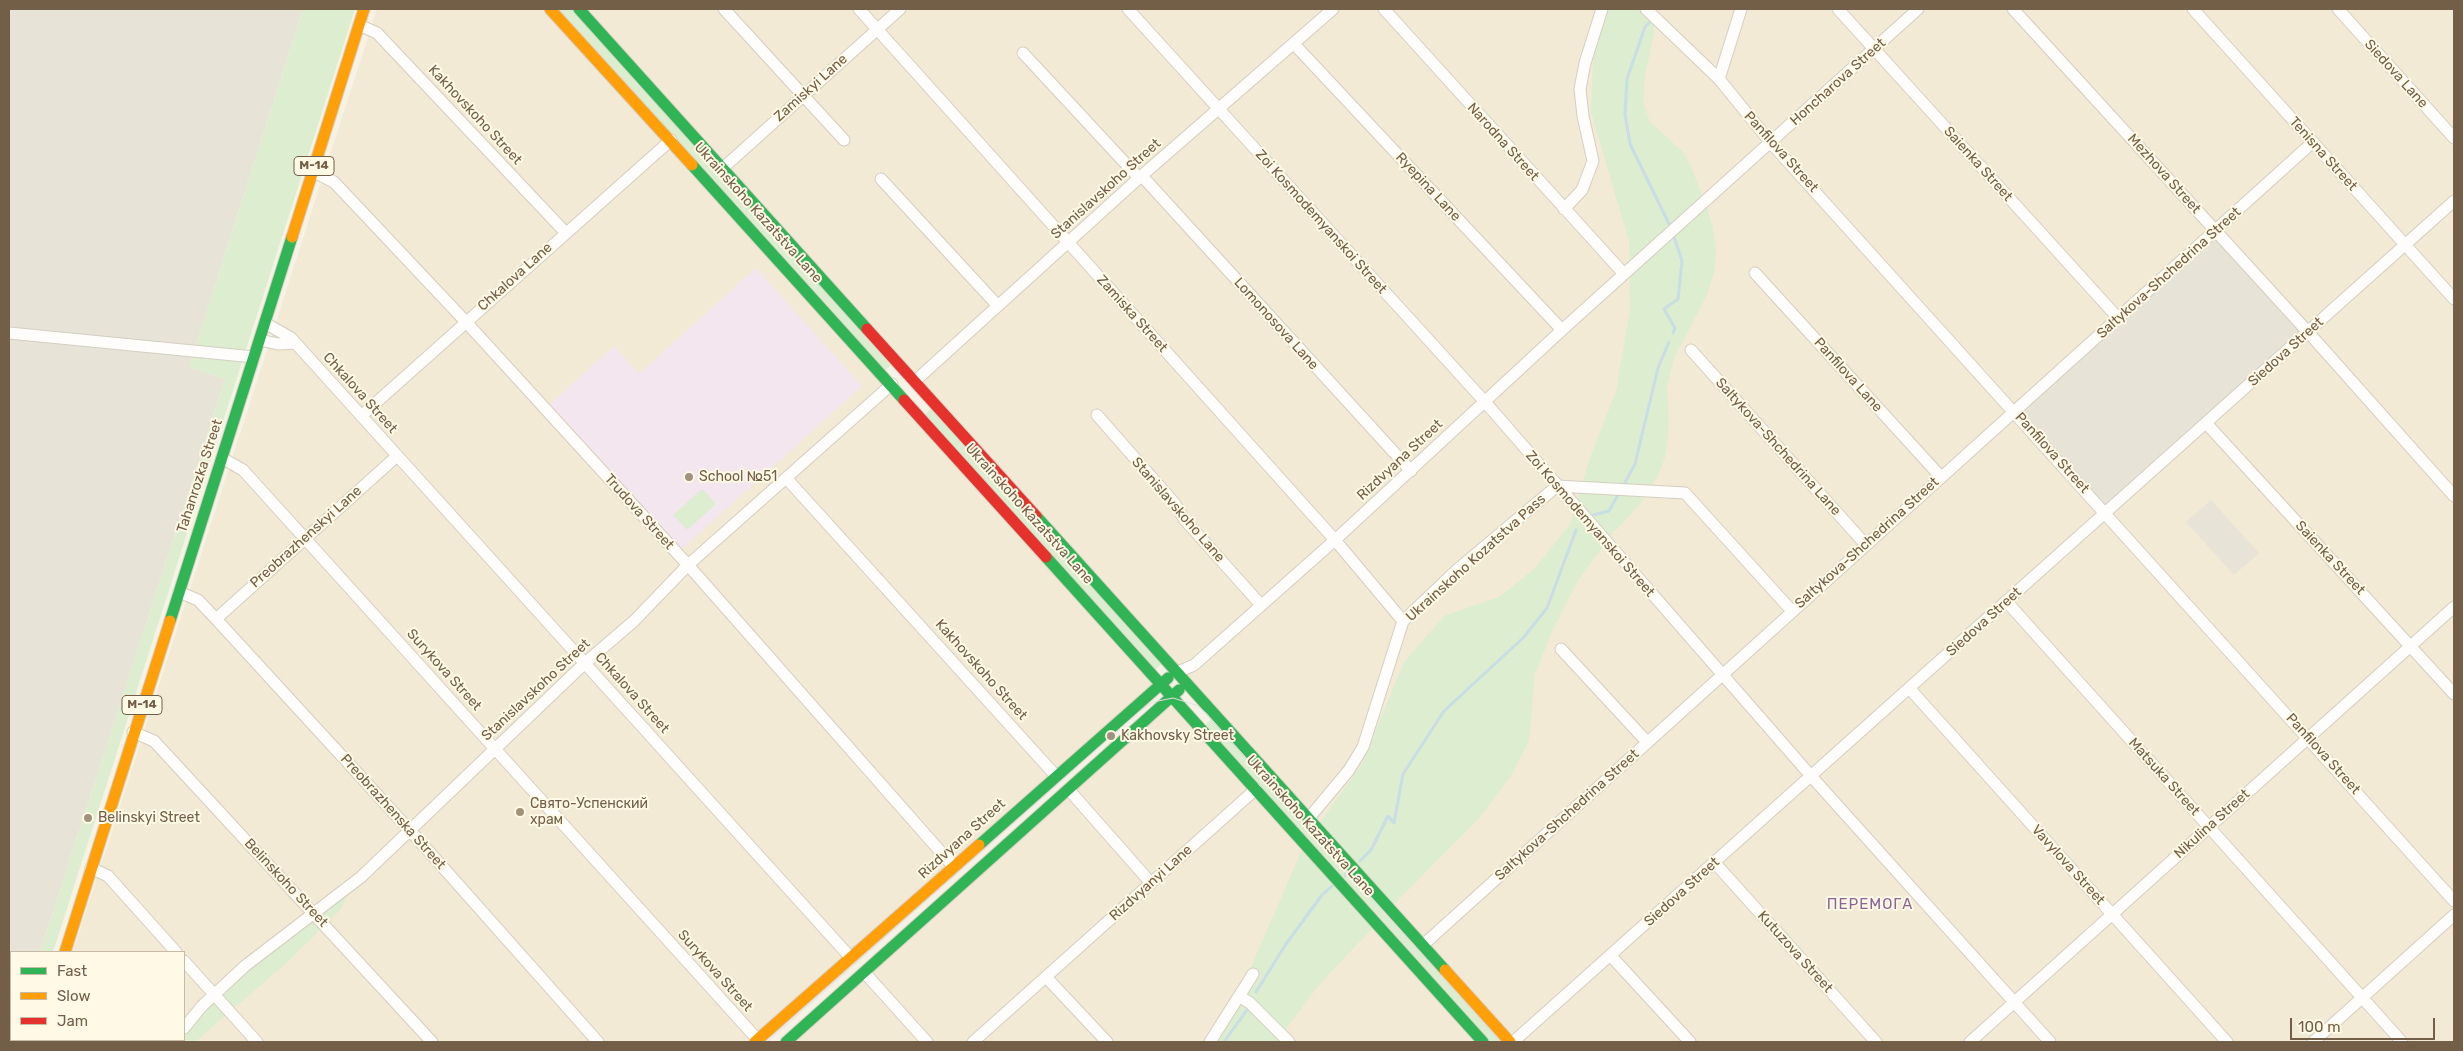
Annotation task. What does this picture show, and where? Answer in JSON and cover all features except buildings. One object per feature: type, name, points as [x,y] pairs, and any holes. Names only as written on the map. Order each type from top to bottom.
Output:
[{"type":"main road","name":"Tahanrozka Street","points":[[65,951],[133,732],[260,340],[364,9]]},
{"type":"main road","name":"Ukrainskoho Kazatstva Lane","points":[[550,9],[1174,696],[1483,1042]]},
{"type":"main road","name":"Ukrainskoho Kazatstva Lane","points":[[579,9],[1511,1042]]},
{"type":"main road","name":"Stanislavskoho Street","points":[[892,384],[907,371]]},
{"type":"main road","name":"Stanislavskoho Street","points":[[900,394],[915,381]]},
{"type":"main road","name":"Rizdvyana Street","points":[[758,1042],[1161,683],[1178,672]]},
{"type":"main road","name":"Rizdvyana Street","points":[[786,1042],[1174,696],[1186,681]]},
{"type":"main road","name":"Kakhovskoho Street","points":[[1056,776],[1069,790]]},
{"type":"main road","name":"Chkalova Street","points":[[851,958],[864,972]]},
{"type":"street","points":[[724,9],[844,140]]},
{"type":"street","name":"Zamiska Street","points":[[859,9],[1335,540],[1403,621]]},
{"type":"street","name":"Zamiskyi Lane","points":[[723,168],[900,9]]},
{"type":"street","name":"Zoi Kosmodemyanskoi Street","points":[[1128,9],[1485,402],[1810,776],[2050,1042]]},
{"type":"street","name":"Stanislavskoho Street","points":[[915,381],[1140,177],[1333,9]]},
{"type":"street","name":"Narodna Street","points":[[1384,9],[1624,274]]},
{"type":"street","points":[[1564,209],[1582,190],[1593,161],[1583,116],[1580,89],[1585,63],[1602,9]]},
{"type":"street","name":"Panfilova Street","points":[[1646,9],[1719,79],[1771,143],[2106,512],[2454,901]]},
{"type":"street","points":[[1719,79],[1741,9]]},
{"type":"street","name":"Saienka Street","points":[[1838,9],[2118,318]]},
{"type":"street","name":"Honcharova Street","points":[[1624,274],[1918,9]]},
{"type":"street","name":"Mezhova Street","points":[[2013,9],[2308,332],[2454,496]]},
{"type":"street","name":"Tenisna Street","points":[[2193,9],[2454,299]]},
{"type":"street","name":"Siedova Lane","points":[[2338,9],[2454,138]]},
{"type":"street","name":"Kakhovskoho Street","points":[[359,26],[377,33],[565,232]]},
{"type":"street","name":"Ryepina Lane","points":[[1294,44],[1562,330]]},
{"type":"street","name":"Lomonosova Lane","points":[[1023,53],[1411,471]]},
{"type":"street","name":"Chkalova Lane","points":[[360,416],[565,232],[671,140]]},
{"type":"street","name":"Saltykova-Shchedrina Street","points":[[1422,945],[2313,142]]},
{"type":"street","name":"Trudova Street","points":[[312,171],[334,182],[466,322],[688,565],[954,866]]},
{"type":"street","points":[[881,180],[998,306]]},
{"type":"street","name":"Siedova Street","points":[[1511,1042],[1611,956],[2454,201]]},
{"type":"street","name":"Panfilova Lane","points":[[1755,273],[1941,477]]},
{"type":"street","name":"Rizdvyana Street","points":[[1178,672],[1194,665],[1335,540],[1624,274]]},
{"type":"street","name":"Chkalova Street","points":[[265,323],[290,336],[294,343],[851,958]]},
{"type":"street","points":[[9,333],[254,357]]},
{"type":"street","points":[[260,340],[278,344],[294,343]]},
{"type":"street","name":"Saltykova-Shchedrina Lane","points":[[1691,350],[1866,545]]},
{"type":"street","name":"Stanislavskoho Street","points":[[185,1027],[214,995],[245,966],[361,877],[585,663],[634,620],[688,565],[788,479],[892,384]]},
{"type":"street","name":"Stanislavskoho Lane","points":[[1097,415],[1175,504],[1184,519],[1261,605]]},
{"type":"street","name":"Saienka Street","points":[[2206,423],[2454,694]]},
{"type":"street","name":"Preobrazhenskyi Lane","points":[[216,620],[396,456]]},
{"type":"street","name":"Surykova Street","points":[[222,458],[243,470],[758,1042]]},
{"type":"street","name":"Kakhovskoho Street","points":[[788,479],[1056,776]]},
{"type":"street","points":[[1557,486],[1685,492],[1792,611]]},
{"type":"street","name":"Ukrainskoho Kozatstva Pass","points":[[1309,818],[1349,770],[1363,747],[1403,621],[1458,569],[1557,486]]},
{"type":"street","name":"Preobrazhenska Street","points":[[179,592],[198,600],[410,830],[596,1041]]},
{"type":"street","name":"Matsuka Street","points":[[2006,602],[2402,1042]]},
{"type":"street","name":"Nikulina Street","points":[[1970,1042],[2454,607]]},
{"type":"street","points":[[1561,649],[1647,742]]},
{"type":"street","name":"Rizdvyana Street","points":[[1186,681],[1194,665]]},
{"type":"street","name":"Vavylova Street","points":[[1909,688],[2227,1042]]},
{"type":"street","name":"Belinskoho Street","points":[[133,732],[154,741],[432,1042]]},
{"type":"street","name":"Rizdvyanyi Lane","points":[[973,1042],[1256,789]]},
{"type":"street","name":"Kakhovskoho Street","points":[[1069,790],[1151,883]]},
{"type":"street","name":"Kutuzova Street","points":[[1714,862],[1876,1042]]},
{"type":"street","points":[[91,868],[108,876],[175,951]]},
{"type":"street","points":[[2313,1042],[2454,915]]},
{"type":"street","points":[[1611,956],[1690,1042]]},
{"type":"street","points":[[185,962],[256,1042]]},
{"type":"street","name":"Chkalova Street","points":[[864,972],[927,1042]]},
{"type":"street","points":[[1210,1042],[1253,974]]},
{"type":"street","points":[[1046,977],[1107,1042]]},
{"type":"street","points":[[1238,996],[1250,1003],[1290,1042]]},
{"type":"shaded area","points":[[9,9],[303,9],[189,367],[225,379],[40,951],[10,951],[11,1042],[9,1042]]},
{"type":"shaded area","points":[[377,9],[548,9],[1157,682],[751,1042],[44,1042],[185,1041],[185,951],[73,951]]},
{"type":"shaded area","points":[[584,9],[2454,9],[2454,1042],[1514,1042]]},
{"type":"shaded area","points":[[2217,237],[2303,330],[2107,507],[2019,410]]},
{"type":"shaded area","name":"School №51","points":[[756,268],[862,386],[682,549],[550,404],[614,346],[639,374]]},
{"type":"shaded area","points":[[2211,500],[2259,553],[2234,575],[2186,522]]},
{"type":"shaded area","points":[[1167,707],[1180,707],[1480,1042],[790,1042]]},
{"type":"green space","points":[[303,9],[355,9],[53,951],[40,951],[225,379],[189,367]]},
{"type":"green space","points":[[559,9],[574,9],[894,362],[885,371]]},
{"type":"green space","points":[[1607,9],[1653,9],[1654,32],[1645,76],[1643,101],[1650,122],[1682,151],[1691,166],[1711,220],[1716,248],[1715,270],[1706,297],[1674,358],[1667,387],[1669,422],[1666,454],[1658,476],[1641,503],[1614,532],[1579,579],[1552,631],[1535,674],[1529,741],[1510,777],[1479,818],[1392,906],[1319,824],[1362,764],[1404,662],[1444,616],[1501,596],[1535,568],[1571,523],[1590,458],[1616,391],[1630,309],[1629,241],[1591,112],[1593,56]]},
{"type":"green space","points":[[934,406],[1165,661],[1155,670],[924,415]]},
{"type":"green space","points":[[702,489],[716,504],[687,530],[673,515]]},
{"type":"green space","points":[[1214,717],[1506,1042],[1487,1042],[1204,726]]},
{"type":"green space","points":[[1304,845],[1375,925],[1318,986],[1276,1042],[1217,1042],[1239,1007],[1251,967]]},
{"type":"green space","points":[[356,876],[341,909],[328,922],[318,910]]},
{"type":"green space","points":[[311,916],[322,928],[285,964],[233,1009],[220,995]]},
{"type":"green space","points":[[214,1001],[226,1015],[195,1042],[166,1042],[185,1041],[185,1026]]},
{"type":"waterway","points":[[1649,23],[1645,27],[1627,79],[1625,114],[1630,144],[1671,228]]},
{"type":"waterway","points":[[1673,234],[1682,261],[1678,299],[1664,309],[1675,328],[1673,333]]},
{"type":"waterway","points":[[1623,486],[1635,464],[1658,368],[1669,342]]},
{"type":"waterway","points":[[1593,515],[1609,511],[1620,491]]},
{"type":"waterway","points":[[1360,861],[1371,850],[1388,816],[1394,823],[1403,774],[1444,711],[1523,638],[1547,608],[1576,530]]},
{"type":"waterway","points":[[1256,992],[1286,944],[1322,895],[1332,886]]},
{"type":"waterway","points":[[1224,1042],[1249,1007]]},
{"type":"tram line","points":[[767,1042],[1139,712],[1153,702],[1173,698],[1196,705],[1206,713],[1500,1042]]},
{"type":"traffic: fast","points":[[579,9],[867,329]]},
{"type":"traffic: fast","points":[[692,165],[904,400]]},
{"type":"traffic: fast","points":[[170,621],[292,237]]},
{"type":"traffic: fast","points":[[1036,516],[1445,970]]},
{"type":"traffic: fast","points":[[1046,557],[1483,1042]]},
{"type":"traffic: fast","points":[[979,845],[1168,678]]},
{"type":"traffic: fast","points":[[786,1042],[1179,690]]},
{"type":"traffic: slow","points":[[292,237],[364,9]]},
{"type":"traffic: slow","points":[[550,9],[692,165]]},
{"type":"traffic: slow","points":[[65,951],[170,621]]},
{"type":"traffic: slow","points":[[755,1042],[979,845]]},
{"type":"traffic: slow","points":[[1445,970],[1510,1042]]},
{"type":"traffic: jam","points":[[867,329],[1036,516]]},
{"type":"traffic: jam","points":[[904,400],[1046,557]]},
{"type":"place","name":"School №51","points":[[689,477]]},
{"type":"place","name":"Kakhovsky Street","points":[[1111,736]]},
{"type":"place","name":"Свято-Успенский храм","points":[[520,812]]},
{"type":"place","name":"Belinskyi Street","points":[[88,818]]},
{"type":"district","name":"ПЕРЕМОГА","points":[[1870,905]]}]
